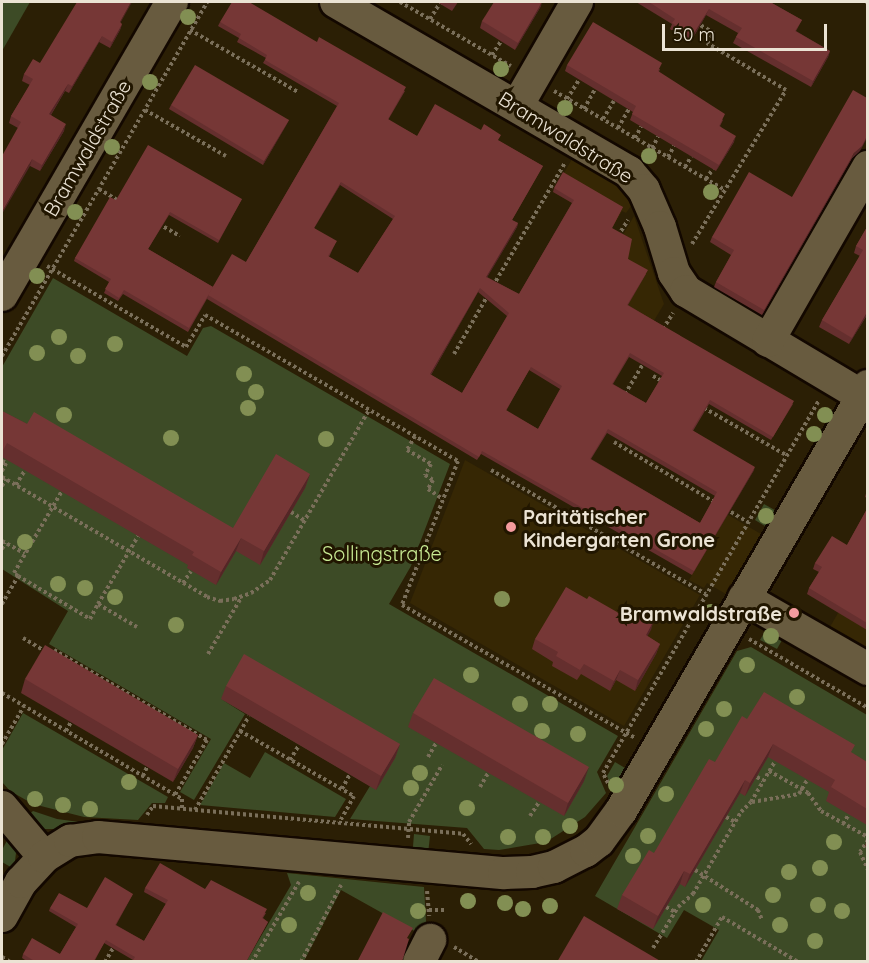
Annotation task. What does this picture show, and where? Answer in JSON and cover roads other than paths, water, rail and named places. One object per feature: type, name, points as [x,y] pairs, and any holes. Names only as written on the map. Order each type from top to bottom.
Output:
[{"type":"street","name":"Bramwaldstraße","points":[[2,295],[172,2]]},
{"type":"street","name":"Bramwaldstraße","points":[[336,2],[629,172],[644,190],[680,282],[768,341]]},
{"type":"street","points":[[517,106],[577,2]]},
{"type":"street","points":[[2,916],[21,882],[44,857],[70,841],[98,837],[130,838],[495,872],[532,872],[571,860],[599,841],[621,811],[865,391],[831,378],[768,341],[867,167]]},
{"type":"street","points":[[744,598],[867,669]]},
{"type":"street","points":[[2,807],[44,857]]},
{"type":"place","name":"Paritätischer Kindergarten Grone","points":[[511,527]]},
{"type":"place","name":"Bramwaldstraße","points":[[794,613]]},
{"type":"park label","name":"Sollingstraße","points":[[382,553]]}]
